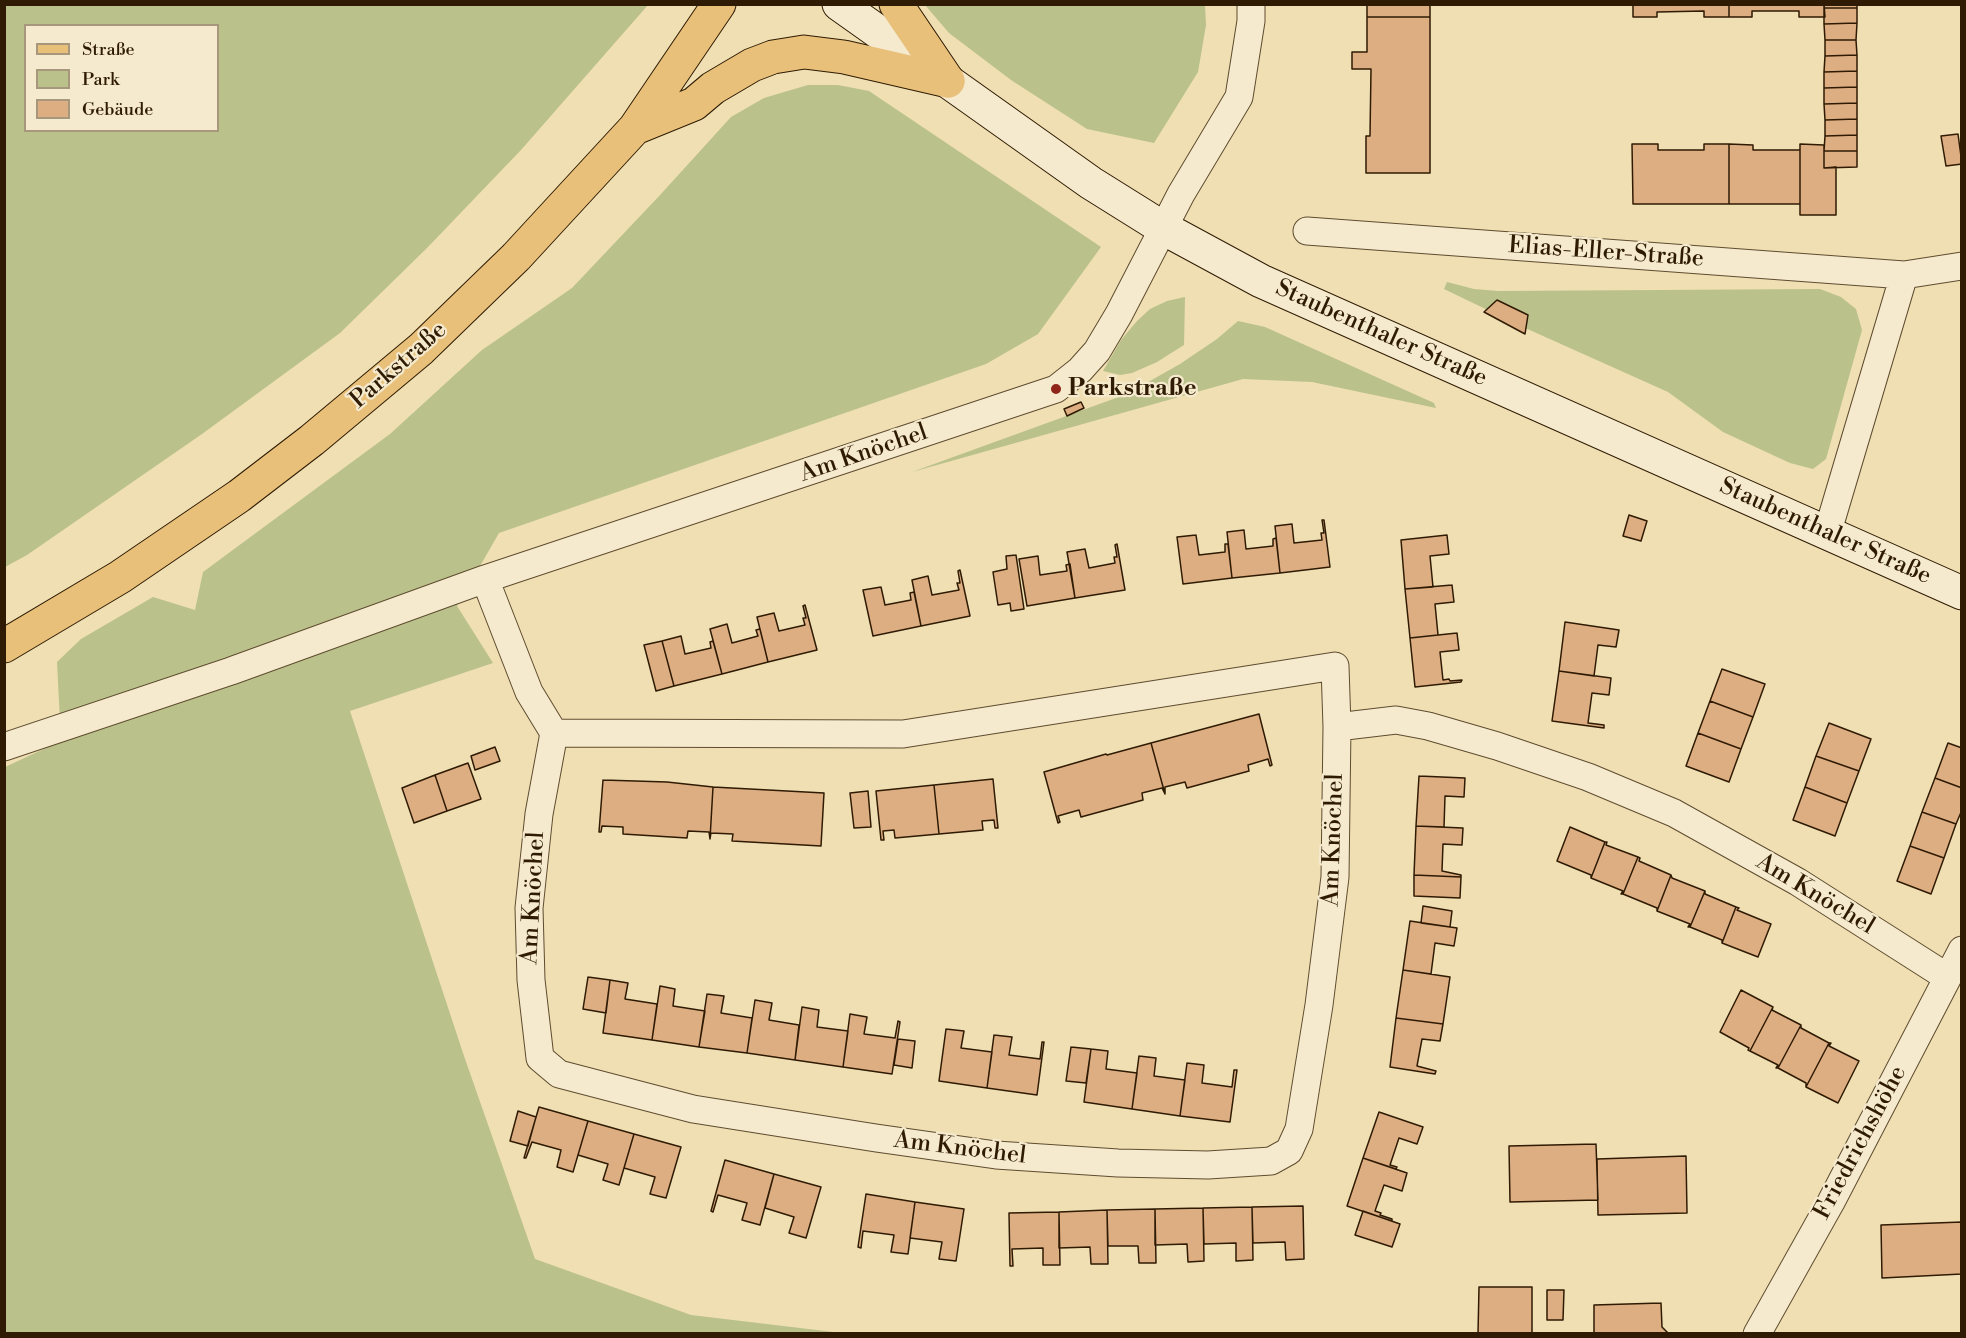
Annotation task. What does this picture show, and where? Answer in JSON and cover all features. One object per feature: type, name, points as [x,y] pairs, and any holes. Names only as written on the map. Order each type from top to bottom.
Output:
[{"type":"main road","name":"Parkstraße","points":[[4,646],[57,616],[180,538],[239,496],[353,406],[462,311],[555,216],[635,128],[719,4]]},
{"type":"main road","name":"Staubenthaler Straße","points":[[839,4],[1082,177],[1163,228],[1261,281],[1962,593]]},
{"type":"main road","points":[[896,4],[948,81]]},
{"type":"main road","points":[[635,128],[694,104],[713,88],[752,65],[773,57],[804,52],[844,57],[948,81]]},
{"type":"street","name":"Am Knöchel","points":[[4,747],[241,667],[485,579],[1056,389],[1080,370],[1097,351],[1119,314],[1163,228],[1239,97],[1251,21],[1251,4]]},
{"type":"street","name":"Elias-Eller-Straße","points":[[1307,231],[1904,275],[1962,266]]},
{"type":"street","points":[[1827,534],[1904,275]]},
{"type":"street","points":[[485,579],[529,692],[554,733]]},
{"type":"street","name":"Am Knöchel","points":[[1335,666],[1337,727],[1335,877],[1319,1005],[1299,1129],[1289,1151],[1271,1161],[1208,1165],[1118,1163],[985,1154],[693,1109],[559,1074],[540,1058],[531,980],[529,908],[539,814],[554,733],[903,734],[1335,666]]},
{"type":"street","name":"Am Knöchel","points":[[1337,727],[1396,720],[1428,726],[1497,746],[1588,777],[1685,819],[1798,882],[1947,977]]},
{"type":"street","name":"Friedrichshöhe","points":[[1756,1334],[1831,1202],[1962,950]]},
{"type":"green space","points":[[5,4],[648,4],[521,150],[427,248],[340,333],[202,434],[27,555],[5,567]]},
{"type":"green space","points":[[925,5],[1205,5],[1206,25],[1198,72],[1154,143],[1087,129],[1011,80],[949,33]]},
{"type":"green space","points":[[808,85],[838,85],[869,91],[1101,247],[1038,334],[986,364],[499,533],[457,606],[493,663],[350,711],[464,1056],[535,1259],[691,1315],[842,1333],[5,1334],[5,767],[61,741],[57,662],[81,639],[153,597],[195,610],[203,572],[390,434],[482,350],[572,288],[731,117],[764,98]]},
{"type":"green space","points":[[1447,282],[1474,289],[1498,291],[1820,289],[1841,297],[1856,309],[1862,330],[1826,459],[1813,469],[1790,463],[1723,432],[1668,392],[1444,289]]},
{"type":"green space","points":[[1185,297],[1184,345],[1157,362],[1132,373],[1120,375],[1103,371],[1121,340],[1150,309],[1167,301]]},
{"type":"green space","points":[[1238,321],[1265,327],[1434,403],[1436,408],[1312,382],[1243,379],[912,472],[1127,394],[1180,364],[1217,339]]},
{"type":"building","points":[[1367,4],[1430,4],[1430,17],[1367,17]]},
{"type":"building","points":[[1633,4],[1729,4],[1729,17],[1704,17],[1704,11],[1657,12],[1657,17],[1633,17]]},
{"type":"building","points":[[1729,4],[1824,4],[1825,17],[1799,17],[1799,11],[1752,11],[1752,17],[1729,17]]},
{"type":"building","points":[[1824,4],[1857,4],[1857,8],[1824,8]]},
{"type":"building","points":[[1824,8],[1857,8],[1857,23],[1824,24]]},
{"type":"building","points":[[1367,17],[1430,17],[1430,173],[1366,173],[1366,136],[1370,136],[1371,69],[1352,69],[1352,52],[1367,52]]},
{"type":"building","points":[[1857,23],[1856,40],[1825,40],[1824,24]]},
{"type":"building","points":[[1825,40],[1856,40],[1857,55],[1825,56]]},
{"type":"building","points":[[1857,55],[1857,71],[1824,72],[1825,56]]},
{"type":"building","points":[[1857,71],[1857,87],[1824,88],[1824,72]]},
{"type":"building","points":[[1857,87],[1857,103],[1824,104],[1824,88]]},
{"type":"building","points":[[1857,103],[1857,119],[1825,120],[1824,104]]},
{"type":"building","points":[[1857,119],[1857,135],[1825,136],[1825,120]]},
{"type":"building","points":[[1958,134],[1962,164],[1946,166],[1941,136]]},
{"type":"building","points":[[1857,135],[1857,151],[1824,151],[1825,136]]},
{"type":"building","points":[[1632,144],[1658,144],[1658,150],[1704,150],[1704,144],[1729,144],[1729,204],[1633,204]]},
{"type":"building","points":[[1729,144],[1753,145],[1753,150],[1800,150],[1800,204],[1729,204]]},
{"type":"building","points":[[1800,144],[1824,145],[1824,168],[1836,167],[1836,215],[1800,215]]},
{"type":"building","points":[[1824,151],[1857,151],[1857,167],[1824,168]]},
{"type":"building","points":[[1497,300],[1528,315],[1525,334],[1484,312]]},
{"type":"building","points":[[1081,402],[1084,408],[1067,416],[1064,409]]},
{"type":"building","points":[[1629,515],[1647,521],[1641,541],[1623,536]]},
{"type":"building","points":[[1322,520],[1324,520],[1330,567],[1280,573],[1275,526],[1292,524],[1294,543],[1322,540],[1321,533],[1324,533]]},
{"type":"building","points":[[1244,530],[1246,549],[1273,546],[1273,539],[1276,538],[1280,573],[1232,578],[1227,532]]},
{"type":"building","points":[[1196,535],[1199,555],[1225,552],[1225,544],[1228,544],[1232,578],[1183,584],[1177,537]]},
{"type":"building","points":[[1447,535],[1449,554],[1430,556],[1433,587],[1405,589],[1401,540]]},
{"type":"building","points":[[1117,544],[1125,590],[1075,598],[1067,552],[1085,549],[1089,568],[1115,563],[1114,557],[1117,557],[1115,545]]},
{"type":"building","points":[[1016,555],[1024,609],[1011,611],[1010,603],[998,605],[993,572],[1007,569],[1006,556]]},
{"type":"building","points":[[1038,556],[1040,575],[1067,571],[1066,565],[1070,564],[1075,598],[1027,606],[1019,559]]},
{"type":"building","points":[[960,570],[970,616],[921,626],[912,580],[928,576],[932,595],[959,590],[957,583],[960,583],[958,571]]},
{"type":"building","points":[[1452,585],[1454,602],[1435,604],[1438,635],[1410,638],[1405,589]]},
{"type":"building","points":[[881,587],[885,605],[911,600],[910,593],[914,592],[921,626],[873,636],[863,590]]},
{"type":"building","points":[[805,605],[817,650],[768,662],[757,617],[774,613],[779,631],[805,625],[803,606]]},
{"type":"building","points":[[1565,622],[1619,630],[1616,647],[1598,645],[1594,676],[1559,671]]},
{"type":"building","points":[[727,624],[732,643],[758,636],[756,630],[760,629],[768,662],[722,674],[710,629]]},
{"type":"building","points":[[1457,633],[1459,650],[1440,652],[1443,680],[1462,680],[1461,682],[1415,687],[1410,638]]},
{"type":"building","points":[[681,636],[685,654],[711,648],[710,642],[713,641],[722,674],[674,686],[662,641]]},
{"type":"building","points":[[662,641],[674,686],[656,691],[644,645]]},
{"type":"building","points":[[1722,669],[1765,684],[1753,717],[1710,701]]},
{"type":"building","points":[[1559,671],[1611,678],[1609,695],[1592,693],[1588,723],[1604,725],[1604,728],[1552,721]]},
{"type":"building","points":[[1710,701],[1753,717],[1741,749],[1698,733]]},
{"type":"building","points":[[1259,714],[1272,765],[1270,766],[1268,759],[1248,765],[1249,771],[1187,788],[1185,782],[1165,787],[1165,794],[1151,743]]},
{"type":"building","points":[[1829,723],[1871,739],[1859,771],[1816,756]]},
{"type":"building","points":[[1698,733],[1741,749],[1729,782],[1686,766]]},
{"type":"building","points":[[1151,743],[1165,794],[1162,788],[1142,793],[1143,800],[1081,817],[1079,810],[1058,816],[1060,822],[1058,823],[1044,772]]},
{"type":"building","points":[[1948,743],[1962,748],[1962,788],[1935,778]]},
{"type":"building","points":[[495,747],[500,761],[475,770],[471,756]]},
{"type":"building","points":[[1816,756],[1859,771],[1847,803],[1805,787]]},
{"type":"building","points":[[468,763],[481,799],[447,811],[435,775]]},
{"type":"building","points":[[435,775],[447,811],[414,823],[402,788]]},
{"type":"building","points":[[1419,776],[1465,778],[1464,797],[1445,796],[1444,827],[1416,826]]},
{"type":"building","points":[[1935,778],[1962,788],[1962,810],[1956,824],[1922,812]]},
{"type":"building","points":[[993,779],[998,828],[995,828],[994,820],[982,821],[983,830],[939,834],[934,785]]},
{"type":"building","points":[[603,780],[667,782],[713,787],[710,839],[709,832],[688,831],[687,838],[623,834],[623,827],[602,826],[599,832]]},
{"type":"building","points":[[934,785],[939,834],[895,838],[894,830],[883,831],[884,840],[881,840],[876,791]]},
{"type":"building","points":[[713,787],[824,793],[821,846],[732,841],[733,834],[711,833],[710,839]]},
{"type":"building","points":[[1805,787],[1847,803],[1835,836],[1793,820]]},
{"type":"building","points":[[868,791],[871,827],[854,828],[850,793]]},
{"type":"building","points":[[1922,812],[1956,824],[1944,858],[1910,846]]},
{"type":"building","points":[[1416,826],[1463,828],[1462,845],[1443,844],[1442,871],[1461,875],[1461,877],[1414,875]]},
{"type":"building","points":[[1570,827],[1605,842],[1591,878],[1591,875],[1557,861]]},
{"type":"building","points":[[1605,842],[1607,842],[1606,845],[1638,857],[1623,894],[1621,894],[1623,891],[1591,878]]},
{"type":"building","points":[[1910,846],[1944,858],[1931,894],[1897,881]]},
{"type":"building","points":[[1638,857],[1639,861],[1671,875],[1657,911],[1657,908],[1623,894]]},
{"type":"building","points":[[1414,875],[1461,877],[1460,898],[1414,896]]},
{"type":"building","points":[[1671,875],[1672,878],[1705,891],[1690,927],[1688,927],[1690,924],[1657,911]]},
{"type":"building","points":[[1705,891],[1705,894],[1736,907],[1722,943],[1722,940],[1690,927]]},
{"type":"building","points":[[1423,906],[1452,911],[1450,927],[1421,923]]},
{"type":"building","points":[[1736,907],[1739,908],[1737,910],[1771,924],[1758,957],[1722,943]]},
{"type":"building","points":[[1410,921],[1457,928],[1454,946],[1435,943],[1431,974],[1403,970]]},
{"type":"building","points":[[1403,970],[1450,977],[1443,1024],[1396,1018]]},
{"type":"building","points":[[588,977],[610,980],[606,1013],[583,1009]]},
{"type":"building","points":[[610,980],[628,983],[625,999],[657,1004],[652,1040],[603,1033]]},
{"type":"building","points":[[660,986],[675,989],[673,1006],[705,1011],[699,1047],[652,1040]]},
{"type":"building","points":[[1741,990],[1773,1007],[1750,1051],[1749,1048],[1720,1032]]},
{"type":"building","points":[[707,994],[724,996],[721,1013],[752,1018],[747,1053],[699,1047]]},
{"type":"building","points":[[755,1000],[772,1003],[769,1020],[799,1025],[795,1060],[747,1053]]},
{"type":"building","points":[[802,1007],[819,1010],[817,1027],[848,1031],[843,1067],[795,1060]]},
{"type":"building","points":[[1773,1007],[1772,1010],[1801,1025],[1778,1068],[1776,1068],[1778,1065],[1750,1051]]},
{"type":"building","points":[[850,1014],[867,1017],[864,1034],[895,1038],[898,1021],[900,1022],[892,1074],[843,1067]]},
{"type":"building","points":[[1396,1018],[1443,1024],[1440,1041],[1422,1039],[1417,1066],[1436,1071],[1435,1074],[1390,1067]]},
{"type":"building","points":[[1801,1025],[1801,1028],[1829,1043],[1806,1087],[1806,1083],[1778,1068]]},
{"type":"building","points":[[946,1029],[964,1031],[961,1048],[992,1052],[987,1088],[939,1081]]},
{"type":"building","points":[[994,1035],[1012,1037],[1009,1055],[1040,1059],[1042,1042],[1044,1042],[1037,1095],[987,1088]]},
{"type":"building","points":[[898,1039],[915,1041],[912,1068],[894,1065]]},
{"type":"building","points":[[1829,1043],[1831,1043],[1829,1046],[1859,1061],[1838,1103],[1806,1087]]},
{"type":"building","points":[[1071,1047],[1091,1049],[1086,1083],[1066,1081]]},
{"type":"building","points":[[1091,1049],[1108,1051],[1106,1069],[1137,1073],[1132,1109],[1084,1102]]},
{"type":"building","points":[[1139,1056],[1156,1058],[1154,1076],[1185,1080],[1180,1116],[1132,1109]]},
{"type":"building","points":[[1187,1063],[1204,1065],[1202,1083],[1232,1087],[1234,1070],[1237,1070],[1230,1122],[1180,1116]]},
{"type":"building","points":[[539,1107],[588,1121],[573,1172],[557,1167],[561,1150],[532,1142],[524,1158]]},
{"type":"building","points":[[518,1111],[536,1117],[528,1146],[510,1141]]},
{"type":"building","points":[[1379,1112],[1423,1127],[1417,1144],[1399,1138],[1390,1165],[1397,1167],[1396,1169],[1363,1158]]},
{"type":"building","points":[[588,1121],[634,1134],[619,1185],[603,1180],[608,1164],[578,1155]]},
{"type":"building","points":[[634,1134],[681,1147],[666,1198],[650,1194],[655,1177],[624,1168]]},
{"type":"building","points":[[1596,1144],[1598,1200],[1510,1202],[1509,1146]]},
{"type":"building","points":[[1686,1156],[1687,1213],[1598,1215],[1597,1159]]},
{"type":"building","points":[[1363,1158],[1407,1173],[1402,1191],[1384,1185],[1375,1211],[1392,1221],[1347,1206]]},
{"type":"building","points":[[725,1160],[774,1174],[760,1225],[742,1220],[747,1203],[718,1195],[713,1212],[711,1211]]},
{"type":"building","points":[[774,1174],[821,1187],[806,1238],[789,1233],[794,1217],[765,1208]]},
{"type":"building","points":[[866,1194],[915,1202],[908,1254],[891,1252],[894,1235],[863,1231],[861,1248],[858,1247]]},
{"type":"building","points":[[915,1202],[964,1209],[956,1261],[939,1259],[942,1242],[910,1238]]},
{"type":"building","points":[[1303,1206],[1304,1259],[1286,1260],[1285,1242],[1253,1243],[1252,1207]]},
{"type":"building","points":[[1252,1207],[1253,1260],[1236,1261],[1236,1243],[1204,1244],[1203,1208]]},
{"type":"building","points":[[1203,1208],[1204,1261],[1188,1262],[1187,1244],[1155,1245],[1155,1209]]},
{"type":"building","points":[[1155,1209],[1156,1263],[1139,1263],[1138,1246],[1108,1246],[1107,1210]]},
{"type":"building","points":[[1107,1210],[1108,1264],[1091,1264],[1090,1247],[1059,1248],[1059,1212]]},
{"type":"building","points":[[1363,1211],[1400,1224],[1392,1247],[1355,1235]]},
{"type":"building","points":[[1059,1212],[1060,1265],[1043,1265],[1043,1248],[1012,1249],[1013,1266],[1010,1266],[1009,1213]]},
{"type":"building","points":[[1962,1222],[1962,1274],[1882,1278],[1881,1225]]},
{"type":"building","points":[[1479,1287],[1532,1287],[1532,1334],[1478,1334]]},
{"type":"building","points":[[1547,1290],[1564,1290],[1563,1320],[1547,1320]]},
{"type":"building","points":[[1661,1303],[1662,1327],[1669,1334],[1594,1334],[1594,1305]]},
{"type":"place","name":"Parkstraße","points":[[1056,389]]}]
